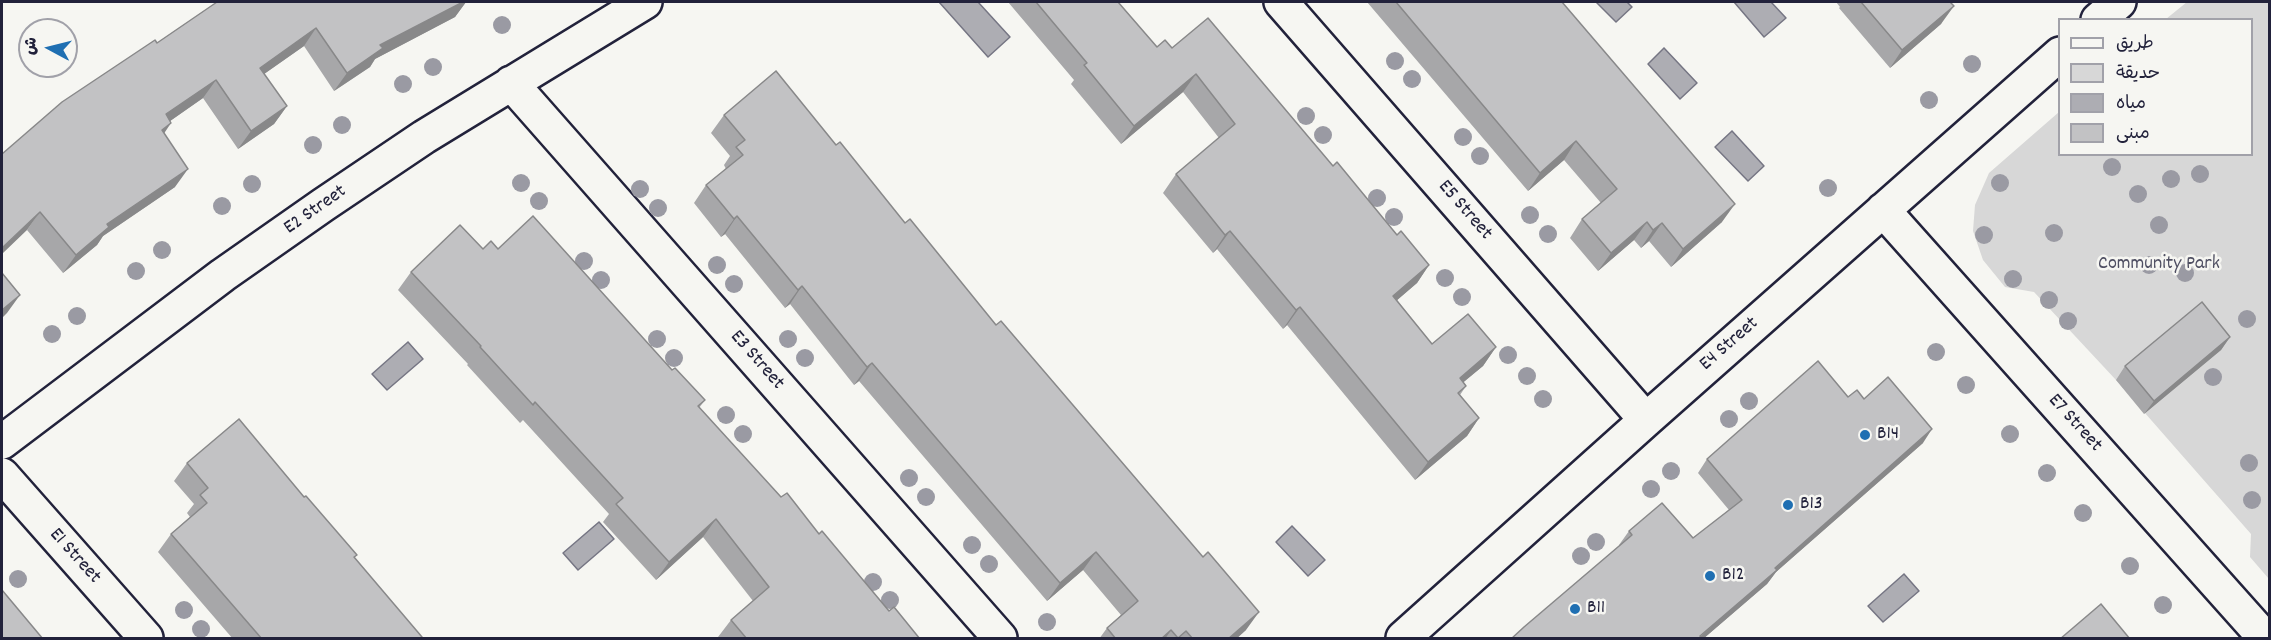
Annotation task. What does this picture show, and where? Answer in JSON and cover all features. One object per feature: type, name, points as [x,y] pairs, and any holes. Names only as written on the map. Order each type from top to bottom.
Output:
[{"type":"street","name":"E2 Street","points":[[2,442],[250,256],[424,137],[645,2]]},
{"type":"street","name":"E5 Street","points":[[1281,2],[1646,420]]},
{"type":"street","points":[[2100,18],[2119,2]]},
{"type":"street","name":"E4 Street","points":[[1403,639],[1646,420],[2058,56]]},
{"type":"street","name":"E3 Street","points":[[511,83],[1000,639]]},
{"type":"street","name":"E7 Street","points":[[1883,210],[2265,639]]},
{"type":"street","name":"E1 Street","points":[[2,476],[147,639]]},
{"type":"green space","name":"Community Park","points":[[2187,2],[2269,2],[2269,579],[2250,557],[2251,534],[2116,380],[2034,292],[2005,287],[1983,260],[1973,231],[1975,205],[1989,173],[2058,113],[2058,156],[2253,156],[2253,18],[2167,18]]},
{"type":"water","points":[[939,2],[978,2],[1010,37],[988,57]]},
{"type":"water","points":[[1596,2],[1627,2],[1632,7],[1616,22]]},
{"type":"water","points":[[1734,2],[1771,2],[1786,18],[1764,37]]},
{"type":"water","points":[[1664,48],[1697,83],[1680,99],[1648,64]]},
{"type":"water","points":[[1732,131],[1764,166],[1748,181],[1715,147]]},
{"type":"water","points":[[408,342],[423,359],[387,390],[372,374]]},
{"type":"water","points":[[599,522],[614,539],[578,570],[563,553]]},
{"type":"water","points":[[1292,526],[1325,560],[1308,576],[1276,542]]},
{"type":"water","points":[[1904,574],[1919,591],[1883,622],[1868,606]]},
{"type":"building","points":[[217,2],[463,2],[380,45],[383,48],[347,73],[316,28],[260,68],[287,106],[251,131],[216,80],[166,114],[171,123],[162,130],[188,169],[107,224],[109,227],[76,255],[40,212],[2,248],[2,154],[62,102],[155,40],[157,43]]},
{"type":"building","points":[[1036,2],[1118,2],[1157,47],[1165,40],[1172,48],[1208,18],[1333,166],[1337,162],[1397,235],[1401,231],[1429,265],[1393,296],[1432,344],[1468,314],[1496,347],[1460,378],[1466,386],[1458,393],[1479,418],[1428,462],[1300,307],[1296,310],[1230,231],[1225,235],[1176,174],[1235,124],[1196,74],[1134,126],[1084,65],[1087,63]]},
{"type":"building","points":[[1396,2],[1562,2],[1735,204],[1683,249],[1662,223],[1653,230],[1647,222],[1611,253],[1582,219],[1617,189],[1576,141],[1540,173]]},
{"type":"building","points":[[1861,2],[1950,2],[1954,6],[1902,50]]},
{"type":"building","points":[[776,71],[836,145],[840,142],[905,223],[910,219],[996,325],[1001,321],[1203,557],[1208,552],[1259,612],[1228,639],[1193,639],[1186,631],[1178,638],[1171,630],[1161,639],[1116,639],[1107,628],[1138,601],[1096,552],[1060,583],[872,363],[867,367],[802,286],[798,290],[737,216],[734,219],[706,185],[743,155],[736,147],[745,140],[724,115]]},
{"type":"building","points":[[533,216],[672,370],[675,368],[705,400],[698,406],[781,497],[787,493],[819,534],[822,531],[889,611],[894,607],[920,639],[747,639],[731,620],[769,587],[716,519],[669,562],[616,504],[623,498],[535,402],[533,405],[411,272],[460,225],[483,249],[491,241],[498,249]]},
{"type":"building","points":[[2,273],[20,295],[2,310]]},
{"type":"building","points":[[2202,302],[2230,337],[2154,401],[2125,366]]},
{"type":"building","points":[[1818,361],[1848,397],[1857,390],[1864,399],[1888,377],[1932,429],[1775,568],[1777,570],[1700,636],[1701,639],[1511,639],[1632,535],[1629,531],[1662,503],[1693,538],[1742,500],[1707,459]]},
{"type":"building","points":[[239,419],[304,497],[306,496],[357,555],[354,557],[422,637],[420,639],[262,639],[171,534],[207,503],[200,495],[208,488],[187,463]]},
{"type":"building","points":[[2,590],[43,639],[2,639]]},
{"type":"building","points":[[2101,604],[2130,639],[2060,639]]},
{"type":"place","name":"B14","points":[[1865,435]]},
{"type":"place","name":"B13","points":[[1788,505]]},
{"type":"place","name":"B12","points":[[1710,576]]},
{"type":"place","name":"B11","points":[[1575,609]]}]
